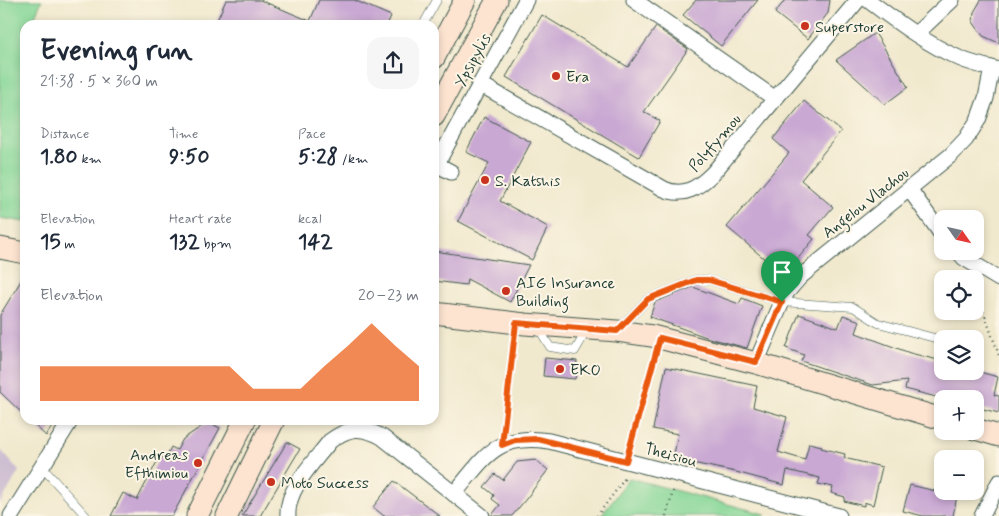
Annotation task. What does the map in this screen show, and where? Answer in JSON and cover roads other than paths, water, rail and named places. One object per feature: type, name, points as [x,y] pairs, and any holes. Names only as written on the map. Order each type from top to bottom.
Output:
[{"type":"street","points":[[439,49],[465,0]]},
{"type":"street","points":[[439,107],[497,0]]},
{"type":"street","name":"Ypsipylis","points":[[439,159],[526,0]]},
{"type":"street","points":[[634,0],[774,98]]},
{"type":"street","name":"Polyfymou","points":[[480,84],[664,189],[678,193],[695,188],[713,173],[858,0]]},
{"type":"street","points":[[868,0],[916,34],[961,59],[996,69]]},
{"type":"street","points":[[916,34],[952,0]]},
{"type":"street","name":"Angelou Vlachou","points":[[756,362],[782,302],[794,284],[806,271],[952,155],[972,131],[983,110],[996,69]]},
{"type":"street","name":"Ypsipylis","points":[[439,168],[451,172]]},
{"type":"street","points":[[910,190],[934,224]]},
{"type":"street","points":[[0,248],[20,252]]},
{"type":"street","points":[[967,260],[999,279]]},
{"type":"street","points":[[439,314],[526,324],[617,331],[660,338],[756,362],[934,417]]},
{"type":"street","points":[[11,516],[67,425]]},
{"type":"street","points":[[196,516],[242,425]]},
{"type":"street","points":[[227,516],[272,425]]},
{"type":"street","points":[[288,515],[288,504],[294,489],[330,441],[338,435],[355,429],[365,430],[382,437],[482,516]]},
{"type":"street","points":[[984,432],[999,436]]},
{"type":"street","name":"Theisiou","points":[[454,494],[481,462],[502,445],[515,440],[538,439],[839,516]]},
{"type":"street","points":[[982,516],[999,482]]},
{"type":"lane","points":[[426,20],[437,0]]},
{"type":"lane","points":[[617,331],[648,299],[696,280],[709,280],[782,302],[853,307],[878,323],[934,338]]},
{"type":"lane","points":[[42,467],[86,516]]},
{"type":"place","name":"Superstore","points":[[805,26]]},
{"type":"place","name":"Era","points":[[556,76]]},
{"type":"place","name":"S. Katshis","points":[[485,180]]},
{"type":"place","name":"AIG Insurance Building","points":[[506,291]]},
{"type":"place","name":"EKO","points":[[560,369]]},
{"type":"place","name":"Andreas Efthimiou","points":[[198,463]]},
{"type":"place","name":"Moto Success","points":[[271,482]]}]
